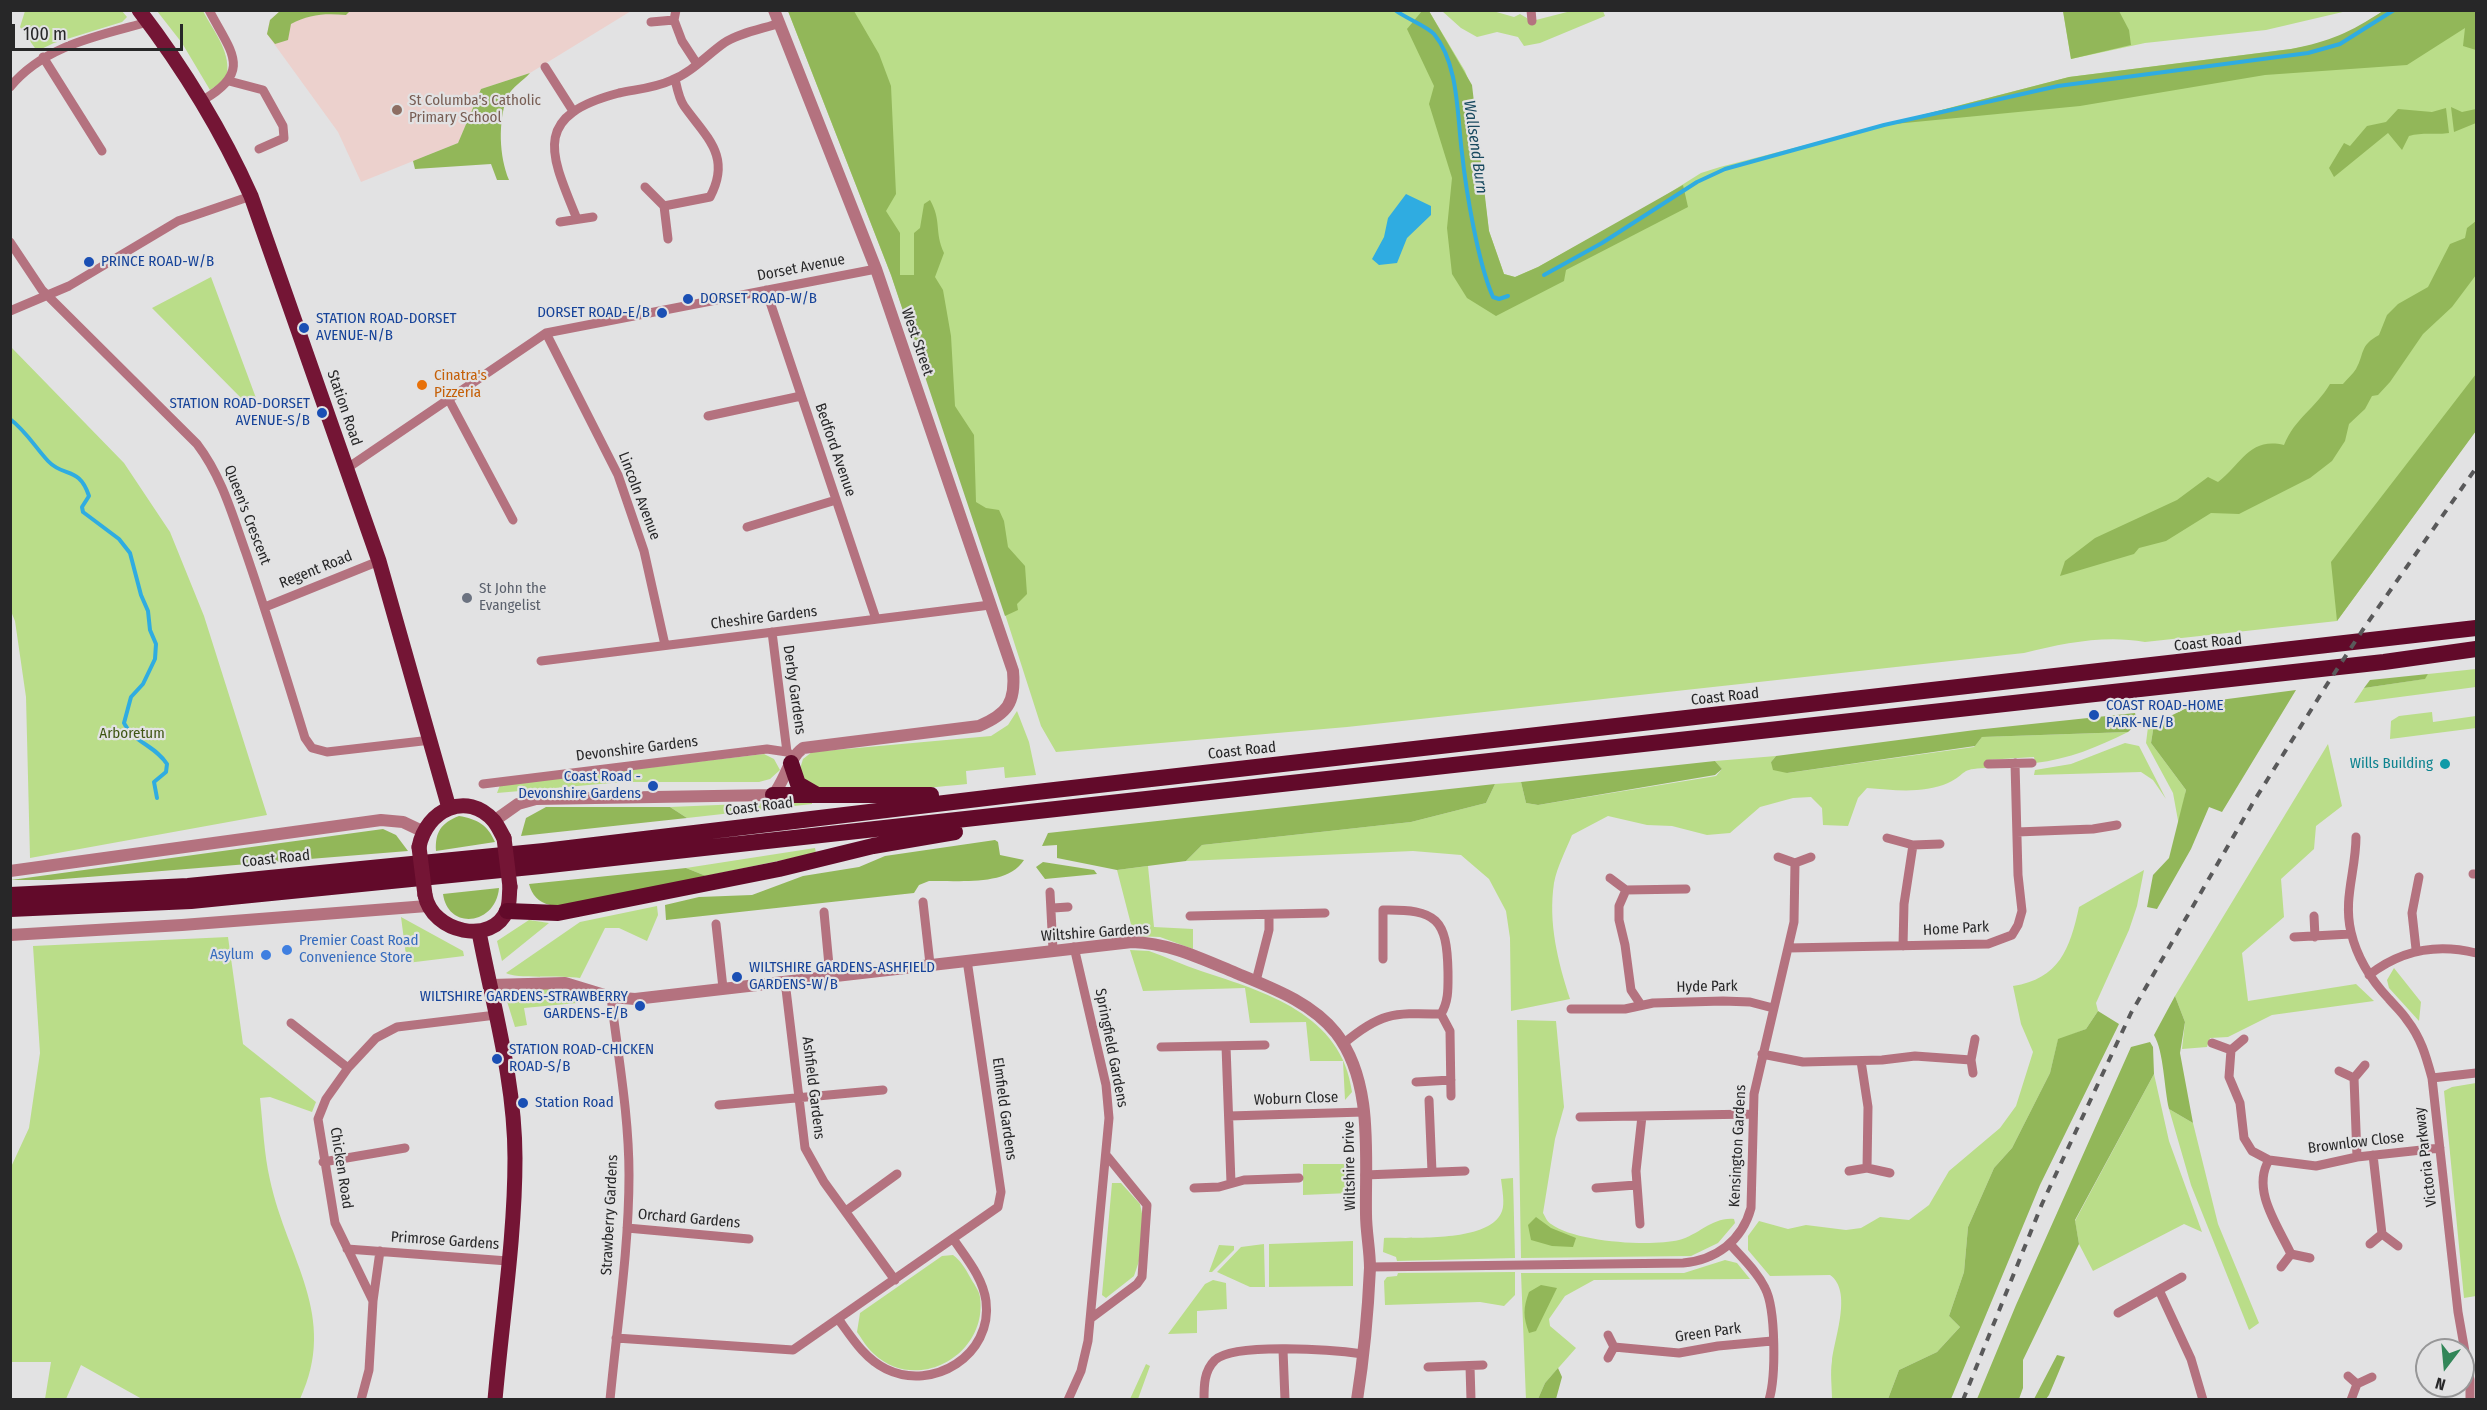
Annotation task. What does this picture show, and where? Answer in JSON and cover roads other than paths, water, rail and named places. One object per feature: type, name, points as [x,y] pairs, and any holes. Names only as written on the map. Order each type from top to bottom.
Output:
[{"type":"highway","name":"Coast Road","points":[[10,896],[188,886],[544,850],[2476,628]]},
{"type":"highway","points":[[10,909],[191,901],[1133,802],[2384,662],[2476,649]]},
{"type":"highway","points":[[2384,662],[2476,655]]},
{"type":"highway","points":[[791,757],[798,784],[818,795]]},
{"type":"highway","points":[[773,795],[1028,793]]},
{"type":"highway","points":[[507,911],[558,913],[778,869],[873,846],[1133,802]]},
{"type":"main road","name":"Station Road","points":[[144,16],[203,100],[232,155],[250,196],[379,561],[431,740],[448,808]]},
{"type":"main road","points":[[466,807],[480,810],[494,821],[504,838],[510,887],[507,911],[497,922],[480,932],[462,931],[442,922],[426,900],[419,847],[422,831],[433,817],[448,808],[466,807]]},
{"type":"main road","points":[[480,932],[510,1091],[515,1157],[495,1400]]},
{"type":"street","points":[[203,100],[229,81],[234,66],[233,57],[209,10]]},
{"type":"street","name":"West Street","points":[[774,10],[876,269],[1013,671],[1015,688]]},
{"type":"street","points":[[1531,10],[1532,21]]},
{"type":"street","points":[[651,22],[675,15],[682,41],[697,64]]},
{"type":"street","points":[[10,87],[26,70],[43,57],[144,16]]},
{"type":"street","points":[[577,219],[556,167],[553,153],[555,138],[563,122],[573,111],[590,102],[621,93],[653,88],[675,79],[726,41],[780,23]]},
{"type":"street","points":[[43,57],[102,151]]},
{"type":"street","points":[[544,67],[573,111]]},
{"type":"street","points":[[664,206],[710,197],[716,186],[719,166],[710,138],[682,104],[675,79]]},
{"type":"street","points":[[229,81],[264,91],[284,129],[285,138]]},
{"type":"street","points":[[285,138],[294,143]]},
{"type":"street","points":[[259,149],[285,138]]},
{"type":"street","points":[[645,187],[664,206],[668,239]]},
{"type":"street","points":[[10,311],[69,286],[178,221],[250,196]]},
{"type":"street","points":[[560,222],[593,217]]},
{"type":"street","name":"Queen's Crescent","points":[[10,242],[48,296],[197,444],[212,463],[223,486],[265,607],[304,738],[312,748],[327,752],[431,740]]},
{"type":"street","name":"Dorset Avenue","points":[[346,469],[546,333],[876,269]]},
{"type":"street","name":"Bedford Avenue","points":[[766,290],[876,619]]},
{"type":"street","name":"Lincoln Avenue","points":[[546,333],[618,475],[644,551],[665,645]]},
{"type":"street","points":[[708,416],[801,396]]},
{"type":"street","points":[[448,398],[513,520]]},
{"type":"street","points":[[747,527],[836,500]]},
{"type":"street","name":"Regent Road","points":[[265,607],[379,561]]},
{"type":"street","name":"Cheshire Gardens","points":[[541,661],[990,605]]},
{"type":"street","name":"Derby Gardens","points":[[771,632],[791,757]]},
{"type":"street","name":"Devonshire Gardens","points":[[483,784],[767,749],[791,757],[807,746],[979,726],[998,718],[1010,705],[1015,688]]},
{"type":"street","points":[[494,821],[518,804],[536,799],[773,795],[784,782],[791,757]]},
{"type":"street","name":"Home Park","points":[[1788,948],[1988,944],[2012,934],[2018,925],[2022,911],[2015,763]]},
{"type":"street","points":[[1988,764],[2032,763]]},
{"type":"street","name":"Coast Road","points":[[10,871],[381,820],[403,822],[422,831]]},
{"type":"street","points":[[2017,832],[2093,829],[2117,825]]},
{"type":"street","name":"Victoria Parkway","points":[[2356,837],[2356,853],[2348,893],[2351,934],[2368,975],[2406,1018],[2423,1045],[2432,1078],[2458,1312],[2470,1380],[2470,1400]]},
{"type":"street","points":[[1887,838],[1913,845],[1941,844]]},
{"type":"street","name":"Home Park","points":[[1903,946],[1904,904],[1913,845]]},
{"type":"street","points":[[1778,857],[1795,863],[1811,857]]},
{"type":"street","name":"Kensington Gardens","points":[[1370,1267],[1683,1263],[1707,1258],[1730,1244],[1745,1225],[1751,1208],[1752,1114],[1762,1054],[1795,913],[1795,863]]},
{"type":"street","points":[[1610,878],[1626,890],[1686,889]]},
{"type":"street","points":[[2416,949],[2412,913],[2419,878]]},
{"type":"street","points":[[1626,890],[1619,906],[1619,920],[1626,945],[1631,990],[1641,1005]]},
{"type":"street","points":[[1050,892],[1053,908],[1050,924],[1053,950]]},
{"type":"street","points":[[10,935],[182,925],[426,900]]},
{"type":"street","points":[[923,902],[930,964]]},
{"type":"street","points":[[1053,908],[1068,907]]},
{"type":"street","points":[[1383,958],[1383,910],[1418,911],[1437,923],[1444,934],[1447,945],[1448,993],[1441,1014]]},
{"type":"street","points":[[824,912],[830,976]]},
{"type":"street","points":[[1190,916],[1325,914]]},
{"type":"street","points":[[1256,981],[1269,930],[1269,915]]},
{"type":"street","points":[[2314,916],[2315,937]]},
{"type":"street","points":[[716,924],[723,988]]},
{"type":"street","points":[[2294,938],[2351,934]]},
{"type":"street","name":"Wiltshire Gardens","points":[[491,985],[565,983],[611,997],[635,999],[1132,942],[1158,943],[1256,981]]},
{"type":"street","name":"Springfield Gardens","points":[[1068,1400],[1084,1362],[1090,1319],[1107,1156],[1108,1098],[1074,947]]},
{"type":"street","points":[[2368,975],[2383,964],[2416,949],[2449,948],[2476,953]]},
{"type":"street","name":"Elmfield Gardens","points":[[616,1338],[789,1351],[796,1349],[994,1212],[1001,1199],[967,960]]},
{"type":"street","name":"Ashfield Gardens","points":[[785,981],[806,1148],[818,1173],[895,1280]]},
{"type":"street","name":"Wiltshire Drive","points":[[1256,981],[1310,1009],[1327,1024],[1343,1044],[1359,1082],[1364,1112],[1370,1267],[1357,1400]]},
{"type":"street","name":"Strawberry Gardens","points":[[610,1400],[627,1228],[627,1131],[611,997]]},
{"type":"street","name":"Hyde Park","points":[[1571,1009],[1740,1001],[1773,1008]]},
{"type":"street","points":[[1343,1044],[1378,1018],[1396,1014],[1441,1014]]},
{"type":"street","points":[[1441,1014],[1450,1027],[1451,1096]]},
{"type":"street","name":"Chicken Road","points":[[361,1400],[369,1370],[373,1301],[335,1223],[324,1162],[319,1113],[348,1068],[375,1038],[390,1029],[496,1015]]},
{"type":"street","points":[[291,1023],[348,1068]]},
{"type":"street","points":[[1973,1073],[1971,1060],[1975,1039]]},
{"type":"street","points":[[2244,1039],[2231,1050],[2229,1077],[2240,1103],[2244,1138],[2252,1151],[2269,1160],[2263,1175],[2264,1194],[2291,1254]]},
{"type":"street","points":[[2212,1043],[2231,1050]]},
{"type":"street","points":[[1161,1047],[1265,1045]]},
{"type":"street","points":[[1226,1046],[1231,1183]]},
{"type":"street","points":[[1762,1054],[1793,1061],[1862,1061],[1915,1056],[1971,1060]]},
{"type":"street","points":[[1862,1061],[1868,1107],[1867,1168]]},
{"type":"street","points":[[2357,1157],[2354,1078],[2366,1065]]},
{"type":"street","points":[[2339,1071],[2354,1078]]},
{"type":"street","points":[[2432,1078],[2476,1072]]},
{"type":"street","points":[[1416,1082],[1451,1080]]},
{"type":"street","points":[[720,1105],[883,1090]]},
{"type":"street","points":[[1429,1100],[1432,1172]]},
{"type":"street","name":"Woburn Close","points":[[1229,1116],[1364,1112]]},
{"type":"street","points":[[1580,1118],[1752,1114]]},
{"type":"street","points":[[1640,1224],[1636,1185],[1642,1116]]},
{"type":"street","points":[[324,1162],[405,1148]]},
{"type":"street","name":"Brownlow Close","points":[[2269,1160],[2316,1166],[2357,1157],[2440,1148]]},
{"type":"street","points":[[2373,1155],[2382,1234],[2398,1246]]},
{"type":"street","points":[[1090,1319],[1137,1284],[1144,1271],[1147,1205],[1107,1156]]},
{"type":"street","points":[[1849,1171],[1867,1168],[1890,1173]]},
{"type":"street","points":[[1365,1175],[1465,1171]]},
{"type":"street","points":[[846,1211],[897,1174]]},
{"type":"street","points":[[1194,1188],[1219,1187],[1244,1180],[1299,1178]]},
{"type":"street","points":[[1596,1188],[1636,1185]]},
{"type":"street","name":"Orchard Gardens","points":[[627,1228],[749,1239]]},
{"type":"street","points":[[2370,1244],[2382,1234]]},
{"type":"street","points":[[839,1320],[870,1359],[886,1370],[915,1376],[938,1374],[952,1368],[964,1358],[978,1340],[984,1326],[986,1311],[981,1284],[954,1240]]},
{"type":"street","points":[[1730,1244],[1766,1290],[1771,1312],[1772,1341],[1772,1382],[1769,1400]]},
{"type":"street","name":"Primrose Gardens","points":[[347,1249],[508,1261]]},
{"type":"street","name":"Primrose Gardens","points":[[373,1301],[380,1251]]},
{"type":"street","points":[[2291,1254],[2310,1258]]},
{"type":"street","points":[[2281,1267],[2291,1254]]},
{"type":"street","points":[[2118,1313],[2182,1277]]},
{"type":"street","points":[[2159,1290],[2191,1359],[2203,1400]]},
{"type":"street","points":[[1608,1335],[1614,1347],[1608,1358]]},
{"type":"street","name":"Green Park","points":[[1614,1347],[1679,1353],[1730,1344],[1772,1341]]},
{"type":"street","points":[[1204,1400],[1205,1377],[1212,1364],[1220,1357],[1235,1352],[1326,1349],[1363,1354]]},
{"type":"street","points":[[1283,1350],[1285,1400]]},
{"type":"street","points":[[1428,1367],[1483,1365]]},
{"type":"street","points":[[1470,1366],[1471,1400]]},
{"type":"street","points":[[2348,1376],[2357,1384]]},
{"type":"street","points":[[2351,1400],[2357,1384],[2372,1377]]},
{"type":"water","points":[[1406,194],[1431,206],[1431,215],[1407,238],[1397,263],[1379,265],[1372,259],[1384,237],[1388,218]]},
{"type":"waterway","name":"Wallsend Burn","points":[[1395,10],[1434,34],[1448,60],[1456,91],[1464,169],[1482,266],[1493,297],[1499,299],[1508,296]]},
{"type":"waterway","points":[[1544,275],[1602,243],[1697,182],[1725,169],[1884,125],[2058,86],[2308,53],[2340,44],[2394,10]]},
{"type":"waterway","points":[[10,419],[26,434],[48,461],[81,480],[89,496],[82,507],[83,512],[119,539],[130,553],[141,595],[148,611],[150,630],[156,644],[155,659],[143,684],[131,697],[124,723],[133,735],[157,753],[167,764],[166,772],[154,782],[157,798]]},
{"type":"railway","points":[[1963,1400],[2042,1204],[2131,1013],[2254,801],[2326,686],[2476,468]]},
{"type":"place","name":"St Columba's Catholic Primary School","points":[[397,110]]},
{"type":"place","name":"PRINCE ROAD-W/B","points":[[89,262]]},
{"type":"place","name":"DORSET ROAD-W/B","points":[[688,299]]},
{"type":"place","name":"DORSET ROAD-E/B","points":[[662,313]]},
{"type":"place","name":"STATION ROAD-DORSET AVENUE-N/B","points":[[304,328]]},
{"type":"place","name":"Cinatra's Pizzeria","points":[[422,385]]},
{"type":"place","name":"STATION ROAD-DORSET AVENUE-S/B","points":[[322,413]]},
{"type":"place","name":"St John the Evangelist","points":[[467,598]]},
{"type":"place","name":"COAST ROAD-HOME PARK-NE/B","points":[[2094,715]]},
{"type":"place","name":"Wills Building","points":[[2445,764]]},
{"type":"place","name":"Coast Road - Devonshire Gardens","points":[[653,786]]},
{"type":"place","name":"Premier Coast Road Convenience Store","points":[[287,950]]},
{"type":"place","name":"Asylum","points":[[266,955]]},
{"type":"place","name":"WILTSHIRE GARDENS-ASHFIELD GARDENS-W/B","points":[[737,977]]},
{"type":"place","name":"WILTSHIRE GARDENS-STRAWBERRY GARDENS-E/B","points":[[640,1006]]},
{"type":"place","name":"STATION ROAD-CHICKEN ROAD-S/B","points":[[497,1059]]},
{"type":"place","name":"Station Road","points":[[523,1103]]},
{"type":"park label","name":"Arboretum","points":[[132,734]]}]
